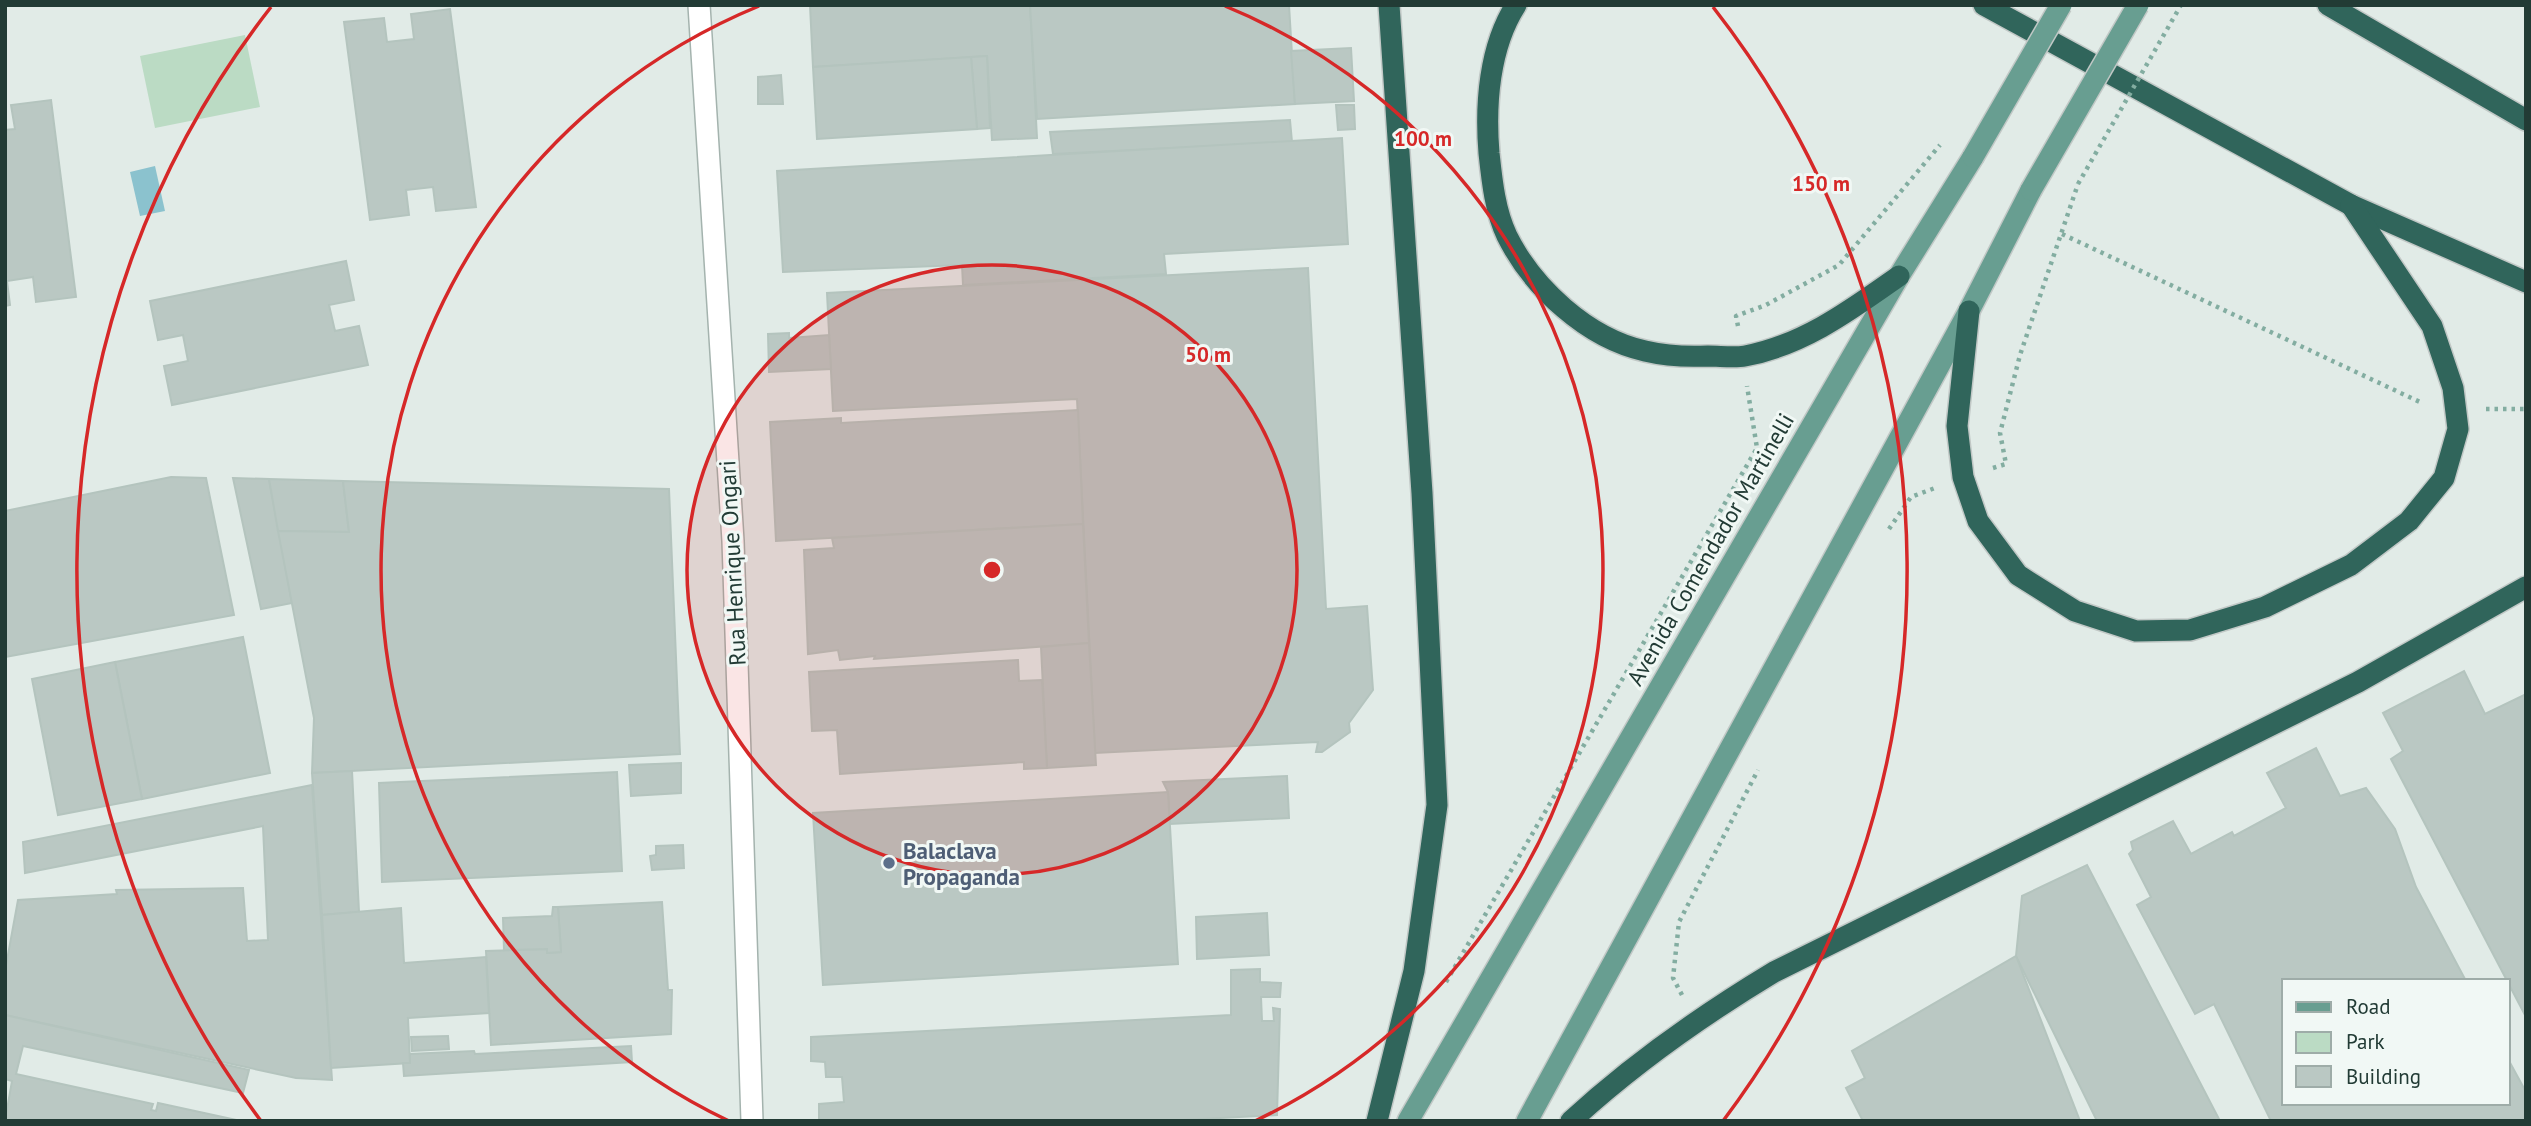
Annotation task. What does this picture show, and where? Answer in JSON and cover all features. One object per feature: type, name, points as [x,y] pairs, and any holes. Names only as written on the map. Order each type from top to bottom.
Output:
[{"type":"highway","points":[[1377,1121],[1413,971],[1437,805],[1422,494],[1389,5]]},
{"type":"highway","points":[[1516,5],[1506,20],[1490,77],[1487,125],[1493,193],[1507,235],[1540,287],[1595,330],[1644,351],[1687,356],[1744,356],[1792,341],[1838,319],[1899,276]]},
{"type":"highway","points":[[1984,5],[2351,205],[2526,282]]},
{"type":"highway","points":[[2329,5],[2526,120]]},
{"type":"highway","points":[[1969,311],[1957,426],[1963,477],[1978,522],[2018,575],[2075,611],[2136,631],[2190,630],[2265,607],[2351,565],[2409,521],[2444,478],[2458,429],[2453,388],[2432,327],[2351,205]]},
{"type":"highway","points":[[1570,1121],[1624,1072],[1694,1020],[1774,972],[2358,682],[2526,587]]},
{"type":"main road","name":"Avenida Comendador Martinelli","points":[[1408,1121],[1899,276],[1973,157],[2061,5]]},
{"type":"main road","points":[[1527,1121],[1969,311],[2031,190],[2138,5]]},
{"type":"street","name":"Rua Henrique Ongari","points":[[699,5],[733,541],[752,1121]]},
{"type":"path","points":[[2006,464],[2000,433],[2020,355],[2078,184],[2181,5]]},
{"type":"path","points":[[1736,316],[1766,305],[1839,265],[1947,136]]},
{"type":"path","points":[[2062,234],[2427,405],[2456,409],[2526,409]]},
{"type":"path","points":[[1490,910],[1757,447],[1749,406]]},
{"type":"path","points":[[1884,538],[1911,497]]},
{"type":"path","points":[[1673,978],[1679,922],[1762,763]]},
{"type":"green space","points":[[245,35],[260,107],[155,128],[140,56]]},
{"type":"water","points":[[155,166],[165,211],[140,216],[130,172]]},
{"type":"building","points":[[810,5],[1030,5],[1037,138],[992,140],[987,56],[813,67]]},
{"type":"building","points":[[1030,5],[1289,5],[1295,104],[1037,119]]},
{"type":"building","points":[[450,9],[476,207],[436,211],[433,187],[406,190],[409,215],[370,220],[344,22],[384,18],[387,42],[414,39],[411,14]]},
{"type":"building","points":[[1351,48],[1354,101],[1295,104],[1291,51]]},
{"type":"building","points":[[987,56],[990,128],[977,129],[971,57]]},
{"type":"building","points":[[971,57],[977,129],[817,139],[813,67]]},
{"type":"building","points":[[781,75],[783,104],[758,104],[758,77]]},
{"type":"building","points":[[51,100],[76,297],[36,302],[33,277],[7,281],[10,305],[5,306],[5,130],[15,129],[11,105]]},
{"type":"building","points":[[1336,105],[1354,105],[1355,129],[1338,130]]},
{"type":"building","points":[[1290,120],[1292,142],[1053,154],[1050,132]]},
{"type":"building","points":[[1342,138],[1348,244],[1164,254],[1166,274],[963,285],[962,265],[783,272],[777,171]]},
{"type":"building","points":[[346,261],[354,300],[329,305],[335,331],[359,326],[368,365],[172,405],[164,366],[188,361],[183,335],[158,340],[150,301]]},
{"type":"building","points":[[1308,268],[1326,609],[1367,606],[1373,690],[1349,723],[1350,732],[1322,752],[1316,752],[1318,742],[1095,753],[1077,399],[833,411],[827,293]]},
{"type":"building","points":[[789,333],[789,338],[829,335],[831,369],[769,372],[768,334]]},
{"type":"building","points":[[1078,410],[1083,524],[776,541],[770,422],[841,418],[841,423]]},
{"type":"building","points":[[171,477],[206,478],[234,615],[5,657],[5,511]]},
{"type":"building","points":[[233,478],[269,479],[292,603],[261,609]]},
{"type":"building","points":[[269,479],[343,481],[349,532],[278,531]]},
{"type":"building","points":[[343,481],[669,489],[680,754],[312,773],[314,718],[278,531],[349,532]]},
{"type":"building","points":[[1083,524],[1089,643],[874,659],[875,656],[840,660],[838,650],[808,654],[804,550],[834,548],[832,538]]},
{"type":"building","points":[[243,637],[270,773],[142,799],[115,662]]},
{"type":"building","points":[[1089,643],[1096,765],[1047,768],[1041,647]]},
{"type":"building","points":[[1018,660],[1019,681],[1042,680],[1047,768],[1024,769],[1024,762],[840,774],[837,730],[812,731],[809,672]]},
{"type":"building","points":[[115,662],[142,799],[58,815],[32,679]]},
{"type":"building","points":[[2464,671],[2485,714],[2526,694],[2526,1017],[2510,986],[2510,979],[2506,979],[2391,759],[2403,751],[2383,713]]},
{"type":"building","points":[[2316,748],[2340,796],[2366,788],[2395,829],[2416,887],[2465,979],[2282,979],[2282,1105],[2510,1105],[2510,1063],[2526,1092],[2526,1121],[2271,1121],[2214,1004],[2195,1014],[2137,905],[2151,897],[2129,854],[2133,850],[2131,842],[2173,821],[2191,854],[2232,832],[2234,836],[2286,808],[2267,773]]},
{"type":"building","points":[[681,763],[681,793],[631,796],[629,765]]},
{"type":"building","points":[[352,771],[359,912],[322,915],[312,773]]},
{"type":"building","points":[[617,772],[622,871],[382,882],[379,783]]},
{"type":"building","points":[[1287,776],[1289,818],[1170,824],[1168,792],[1163,782]]},
{"type":"building","points":[[312,785],[332,1080],[296,1078],[5,1015],[5,971],[18,900],[117,894],[116,890],[243,888],[247,941],[268,940],[263,826],[25,873],[23,842]]},
{"type":"building","points":[[1168,792],[1178,964],[823,985],[813,813]]},
{"type":"building","points":[[683,845],[684,868],[652,870],[650,856],[656,855],[656,846]]},
{"type":"building","points":[[2087,865],[2220,1121],[2097,1121],[2016,956],[2022,896]]},
{"type":"building","points":[[662,902],[668,990],[672,990],[671,1034],[491,1045],[486,951],[547,949],[547,953],[561,952],[558,907]]},
{"type":"building","points":[[553,907],[558,907],[561,952],[547,953],[547,949],[504,950],[503,918],[552,916]]},
{"type":"building","points":[[401,908],[404,963],[486,957],[489,1013],[408,1018],[410,1063],[331,1068],[322,915]]},
{"type":"building","points":[[1267,913],[1269,955],[1197,959],[1196,917]]},
{"type":"building","points":[[2016,956],[2080,1121],[1863,1121],[1846,1088],[1865,1078],[1852,1051]]},
{"type":"building","points":[[1260,969],[1260,982],[1281,983],[1280,997],[1261,997],[1262,1021],[1274,1021],[1273,1008],[1280,1009],[1277,1115],[1165,1121],[819,1121],[819,1104],[844,1102],[842,1077],[826,1077],[825,1062],[811,1061],[811,1037],[1231,1015],[1231,970]]},
{"type":"building","points":[[5,1015],[249,1070],[243,1093],[23,1046],[16,1074],[153,1104],[151,1110],[156,1111],[158,1103],[241,1121],[5,1121],[12,1081],[5,1079]]},
{"type":"building","points":[[448,1036],[449,1049],[412,1051],[411,1037]]},
{"type":"building","points":[[631,1046],[632,1062],[404,1076],[403,1063],[410,1063],[410,1054],[474,1051],[475,1054]]},
{"type":"place","name":"Balaclava Propaganda","points":[[889,863]]}]
